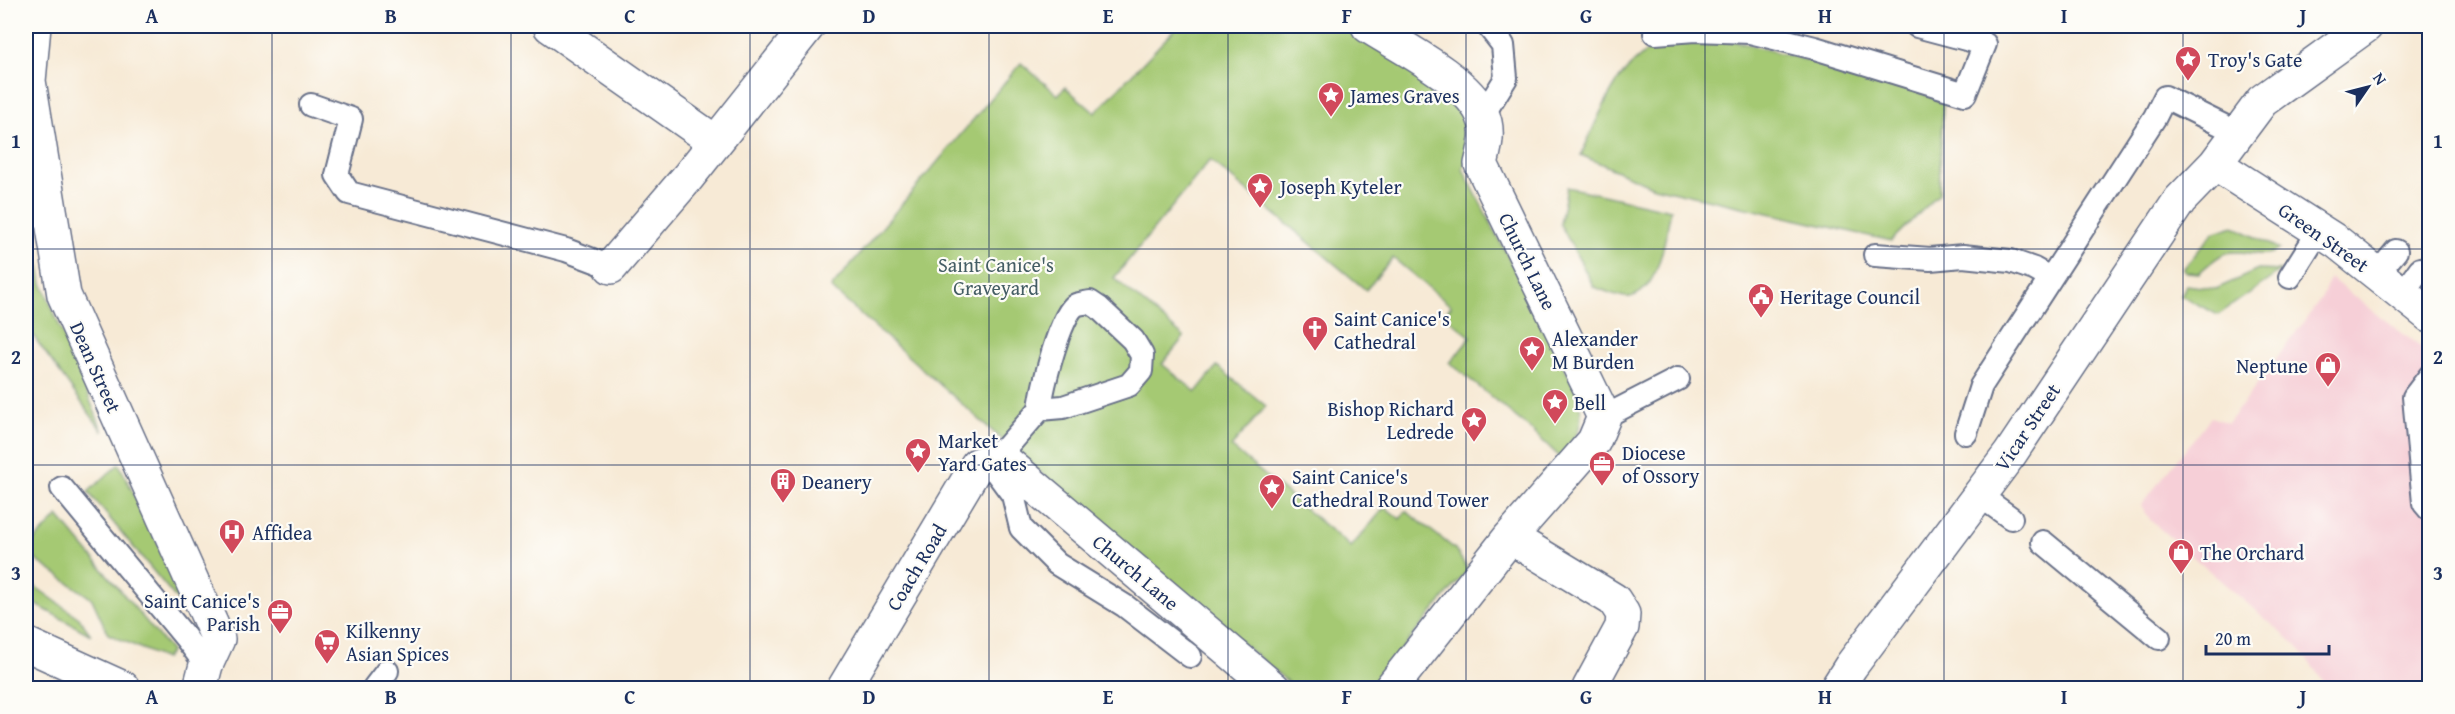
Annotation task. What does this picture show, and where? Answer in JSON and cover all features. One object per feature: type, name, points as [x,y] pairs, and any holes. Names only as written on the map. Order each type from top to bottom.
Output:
[{"type":"street","name":"Dean Street","points":[[34,26],[27,81],[64,296],[218,639],[203,677]]},
{"type":"street","points":[[550,26],[714,141]]},
{"type":"street","points":[[611,267],[688,177],[714,141],[808,26]]},
{"type":"street","points":[[1368,26],[1462,87],[1483,115]]},
{"type":"street","points":[[2215,164],[2262,101],[2357,28]]},
{"type":"street","name":"Church Lane","points":[[1483,115],[1487,142],[1481,164],[1604,417]]},
{"type":"street","name":"Green Street","points":[[2215,164],[2337,242],[2386,262],[2411,282],[2430,316]]},
{"type":"street","name":"Vicar Street","points":[[1846,685],[2010,454],[2180,200],[2215,164]]},
{"type":"street","points":[[1391,688],[1510,537],[1594,441],[1604,417]]},
{"type":"street","name":"Church Lane","points":[[994,458],[1273,688]]},
{"type":"street","name":"Coach Road","points":[[844,688],[977,465],[994,458]]},
{"type":"street","points":[[1510,537],[1614,600],[1623,614],[1622,627],[1589,688]]},
{"type":"street","points":[[26,644],[123,688]]},
{"type":"lane","points":[[1483,115],[1506,78],[1503,45],[1488,26]]},
{"type":"lane","points":[[1655,33],[1695,30],[1750,32],[1815,48],[1965,94],[1985,44],[1917,26]]},
{"type":"lane","points":[[1966,433],[1981,386],[2155,117],[2165,97],[2238,133]]},
{"type":"lane","points":[[311,105],[351,119],[337,175],[349,193],[566,250],[611,267]]},
{"type":"lane","points":[[2290,277],[2319,231]]},
{"type":"lane","points":[[1875,255],[1930,259],[1963,256],[2011,261],[2034,269],[2050,278]]},
{"type":"lane","points":[[1040,409],[1063,407],[1130,385],[1141,371],[1142,355],[1133,340],[1100,308],[1090,302],[1076,304],[1067,314],[1042,388],[1040,409],[994,458],[1013,495],[1021,528],[1057,564],[1125,606],[1190,656]]},
{"type":"lane","points":[[2430,376],[2414,397],[2424,503],[2430,510]]},
{"type":"lane","points":[[1604,417],[1678,379]]},
{"type":"lane","points":[[62,488],[203,677]]},
{"type":"lane","points":[[1979,495],[2011,518]]},
{"type":"lane","points":[[2043,542],[2159,638]]},
{"type":"shaded area","points":[[2330,278],[2427,352],[2429,357],[2429,688],[2326,688],[2296,645],[2151,521],[2141,505],[2211,417],[2228,423],[2321,299]]},
{"type":"green space","name":"Saint Canice's Graveyard","points":[[1178,26],[1343,26],[1461,103],[1475,132],[1463,169],[1577,392],[1581,420],[1576,435],[1561,458],[1528,427],[1450,363],[1471,337],[1444,315],[1451,306],[1393,258],[1366,290],[1210,160],[1114,278],[1184,337],[1162,364],[1196,392],[1217,366],[1266,406],[1231,447],[1351,547],[1385,507],[1400,519],[1406,511],[1455,549],[1468,570],[1369,688],[1295,688],[1007,444],[831,288],[1021,63],[1058,95],[1065,87],[1095,113]]},
{"type":"green space","points":[[1731,40],[1913,88],[1943,103],[1939,194],[1891,241],[1654,187],[1581,155],[1613,89],[1635,61],[1649,50],[1672,42]]},
{"type":"green space","points":[[1567,187],[1671,210],[1660,261],[1655,274],[1640,293],[1630,297],[1617,296],[1594,287],[1560,224]]},
{"type":"green space","points":[[26,198],[42,283],[103,432],[26,326]]},
{"type":"green space","points":[[2233,226],[2279,249],[2267,254],[2234,252],[2223,254],[2199,273],[2187,272],[2183,269],[2213,233]]},
{"type":"green space","points":[[2258,270],[2281,271],[2218,315],[2181,296],[2187,285],[2216,289]]},
{"type":"green space","points":[[119,464],[198,625],[88,492]]},
{"type":"green space","points":[[58,516],[171,651],[165,659],[108,634],[92,599],[26,553],[26,549]]},
{"type":"green space","points":[[26,580],[79,618],[91,635],[26,599]]},
{"type":"place","name":"Troy's Gate","points":[[2188,82]]},
{"type":"place","name":"James Graves","points":[[1331,118]]},
{"type":"place","name":"Joseph Kyteler","points":[[1260,209]]},
{"type":"place","name":"Heritage Council","points":[[1761,319]]},
{"type":"place","name":"Saint Canice's Cathedral","points":[[1315,352]]},
{"type":"place","name":"Alexander M Burden","points":[[1532,372]]},
{"type":"place","name":"Neptune","points":[[2328,388]]},
{"type":"place","name":"Bell","points":[[1555,425]]},
{"type":"place","name":"Bishop Richard Ledrede","points":[[1474,443]]},
{"type":"place","name":"Market Yard Gates","points":[[918,474]]},
{"type":"place","name":"Diocese of Ossory","points":[[1602,487]]},
{"type":"place","name":"Deanery","points":[[783,504]]},
{"type":"place","name":"Saint Canice's Cathedral Round Tower","points":[[1272,510]]},
{"type":"place","name":"Affidea","points":[[232,555]]},
{"type":"place","name":"The Orchard","points":[[2181,575]]},
{"type":"place","name":"Saint Canice's Parish","points":[[280,635]]},
{"type":"place","name":"Kilkenny Asian Spices","points":[[327,665]]}]
